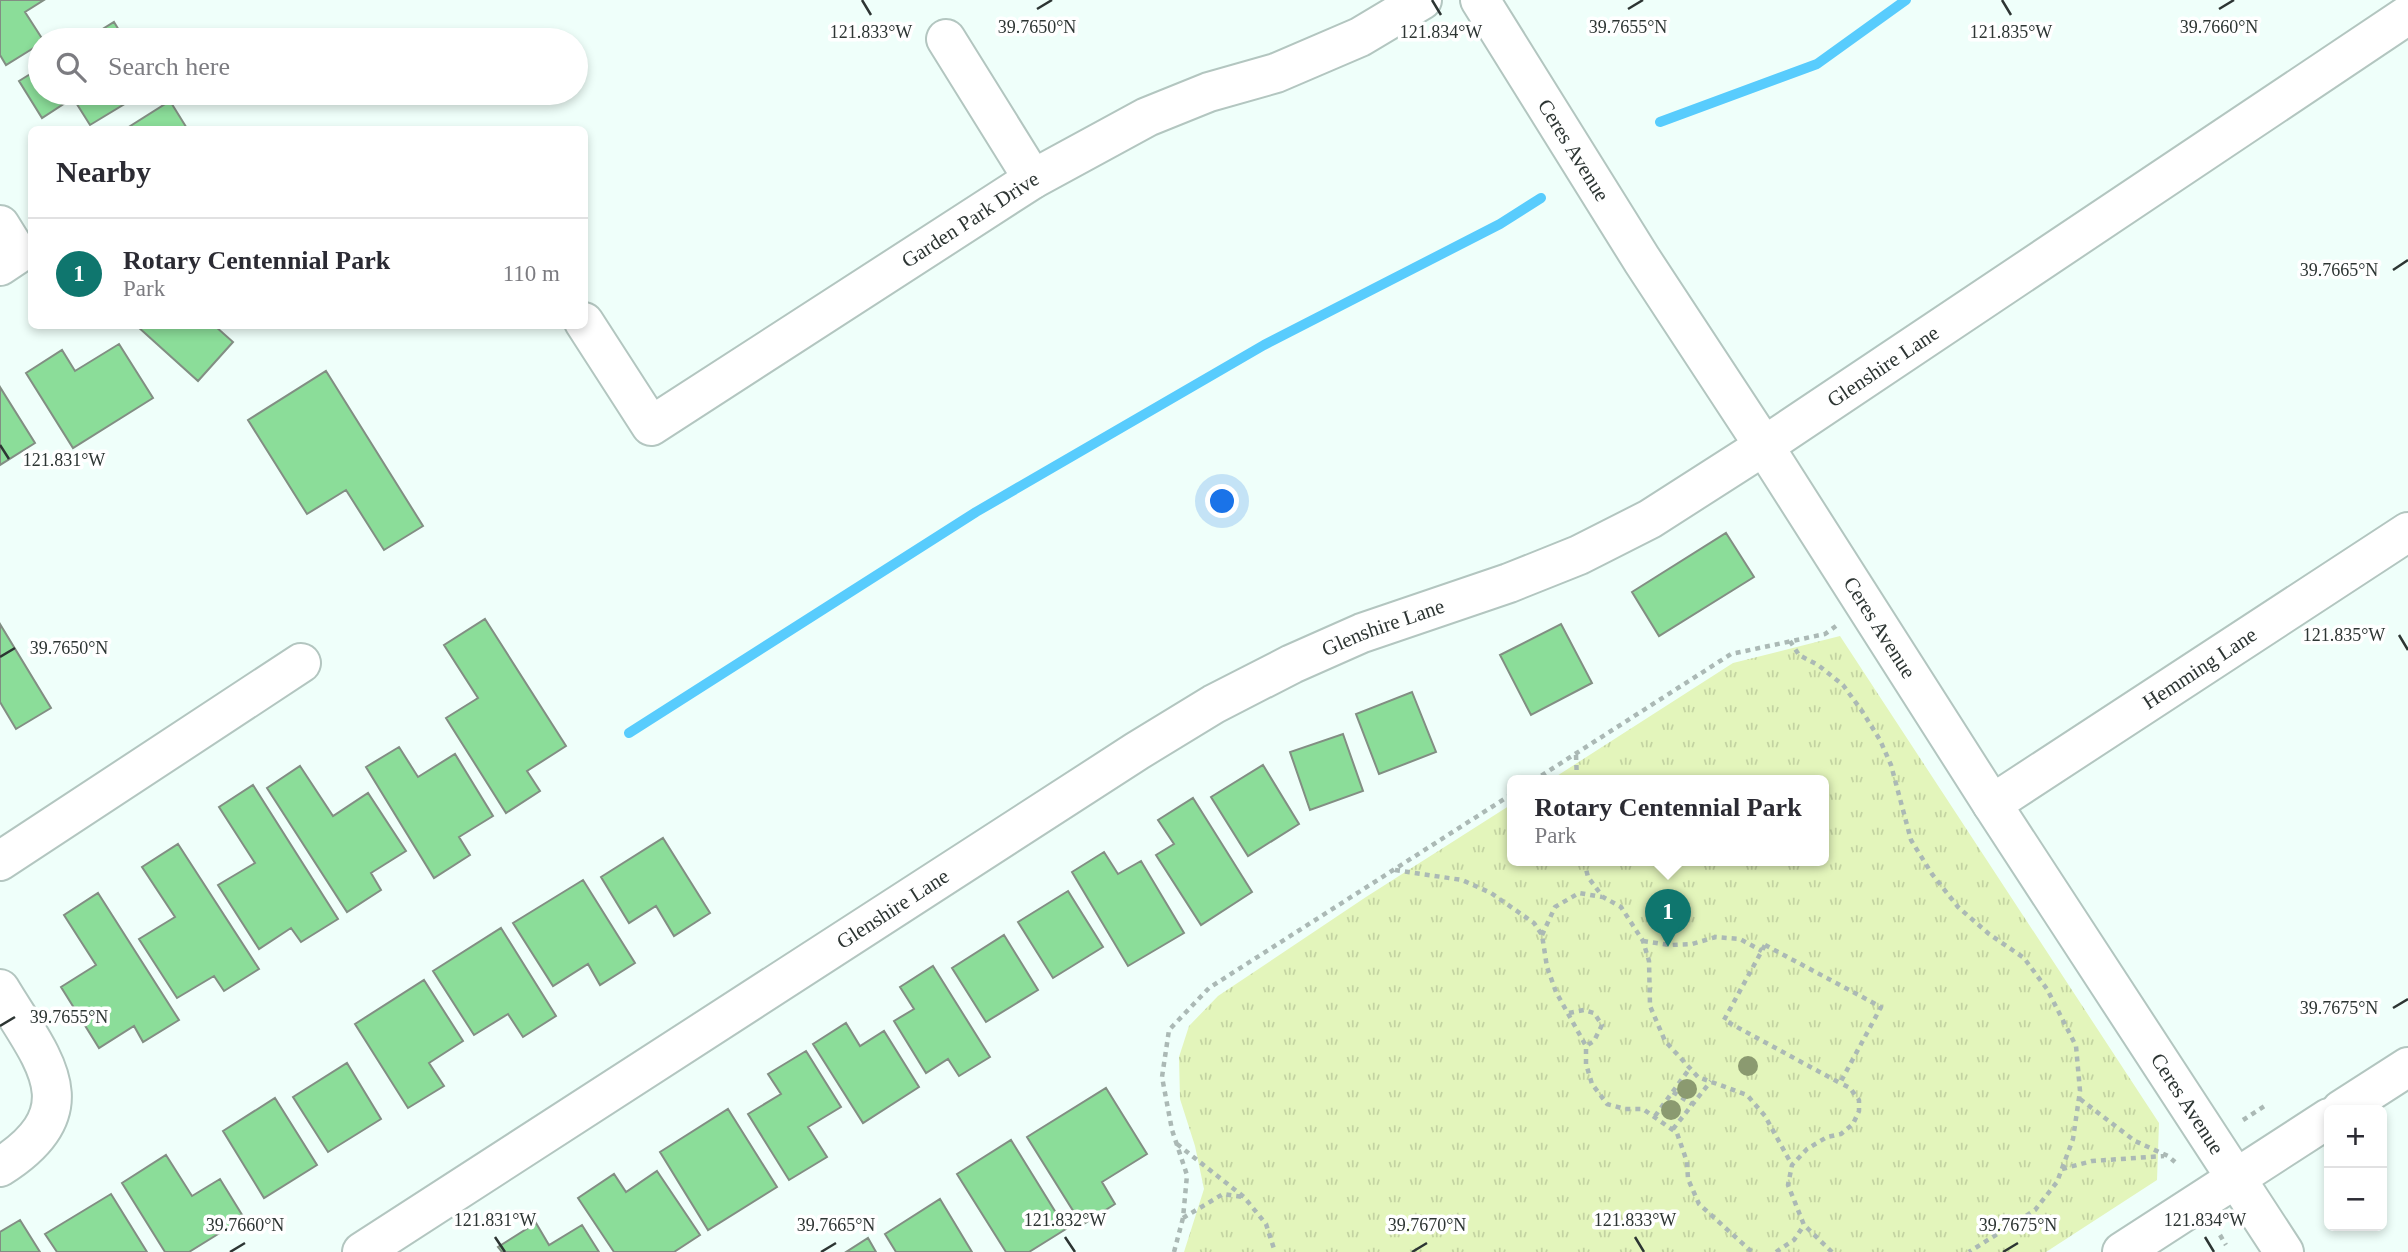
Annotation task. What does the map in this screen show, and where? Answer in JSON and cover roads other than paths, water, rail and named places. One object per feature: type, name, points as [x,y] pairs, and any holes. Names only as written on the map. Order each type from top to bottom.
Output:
[{"type":"street","name":"Garden Park Drive","points":[[588,328],[651,426],[1033,179],[1147,117],[1209,92],[1288,68],[1360,37],[1422,0]]},
{"type":"street","name":"Ceres Avenue","points":[[1480,0],[1642,260],[2284,1252]]},
{"type":"street","name":"Glenshire Lane","points":[[362,1252],[1214,704],[1292,664],[1362,633],[1509,583],[1579,555],[1650,519],[1764,446],[2408,15]]},
{"type":"street","points":[[946,39],[1033,179]]},
{"type":"street","points":[[0,225],[18,254],[0,266]]},
{"type":"street","name":"Hemming Lane","points":[[1992,804],[2408,532]]},
{"type":"street","points":[[0,861],[301,663]]},
{"type":"street","points":[[0,989],[50,1071],[53,1107],[39,1136],[0,1167]]},
{"type":"street","points":[[2349,1105],[2408,1067]]},
{"type":"street","points":[[2122,1252],[2324,1121]]},
{"type":"waterway","points":[[1660,122],[1817,64],[1906,0]]},
{"type":"waterway","points":[[629,733],[976,512],[1264,345],[1500,224],[1541,198]]},
{"type":"place","name":"Rotary Centennial Park","points":[[1668,947]]}]
